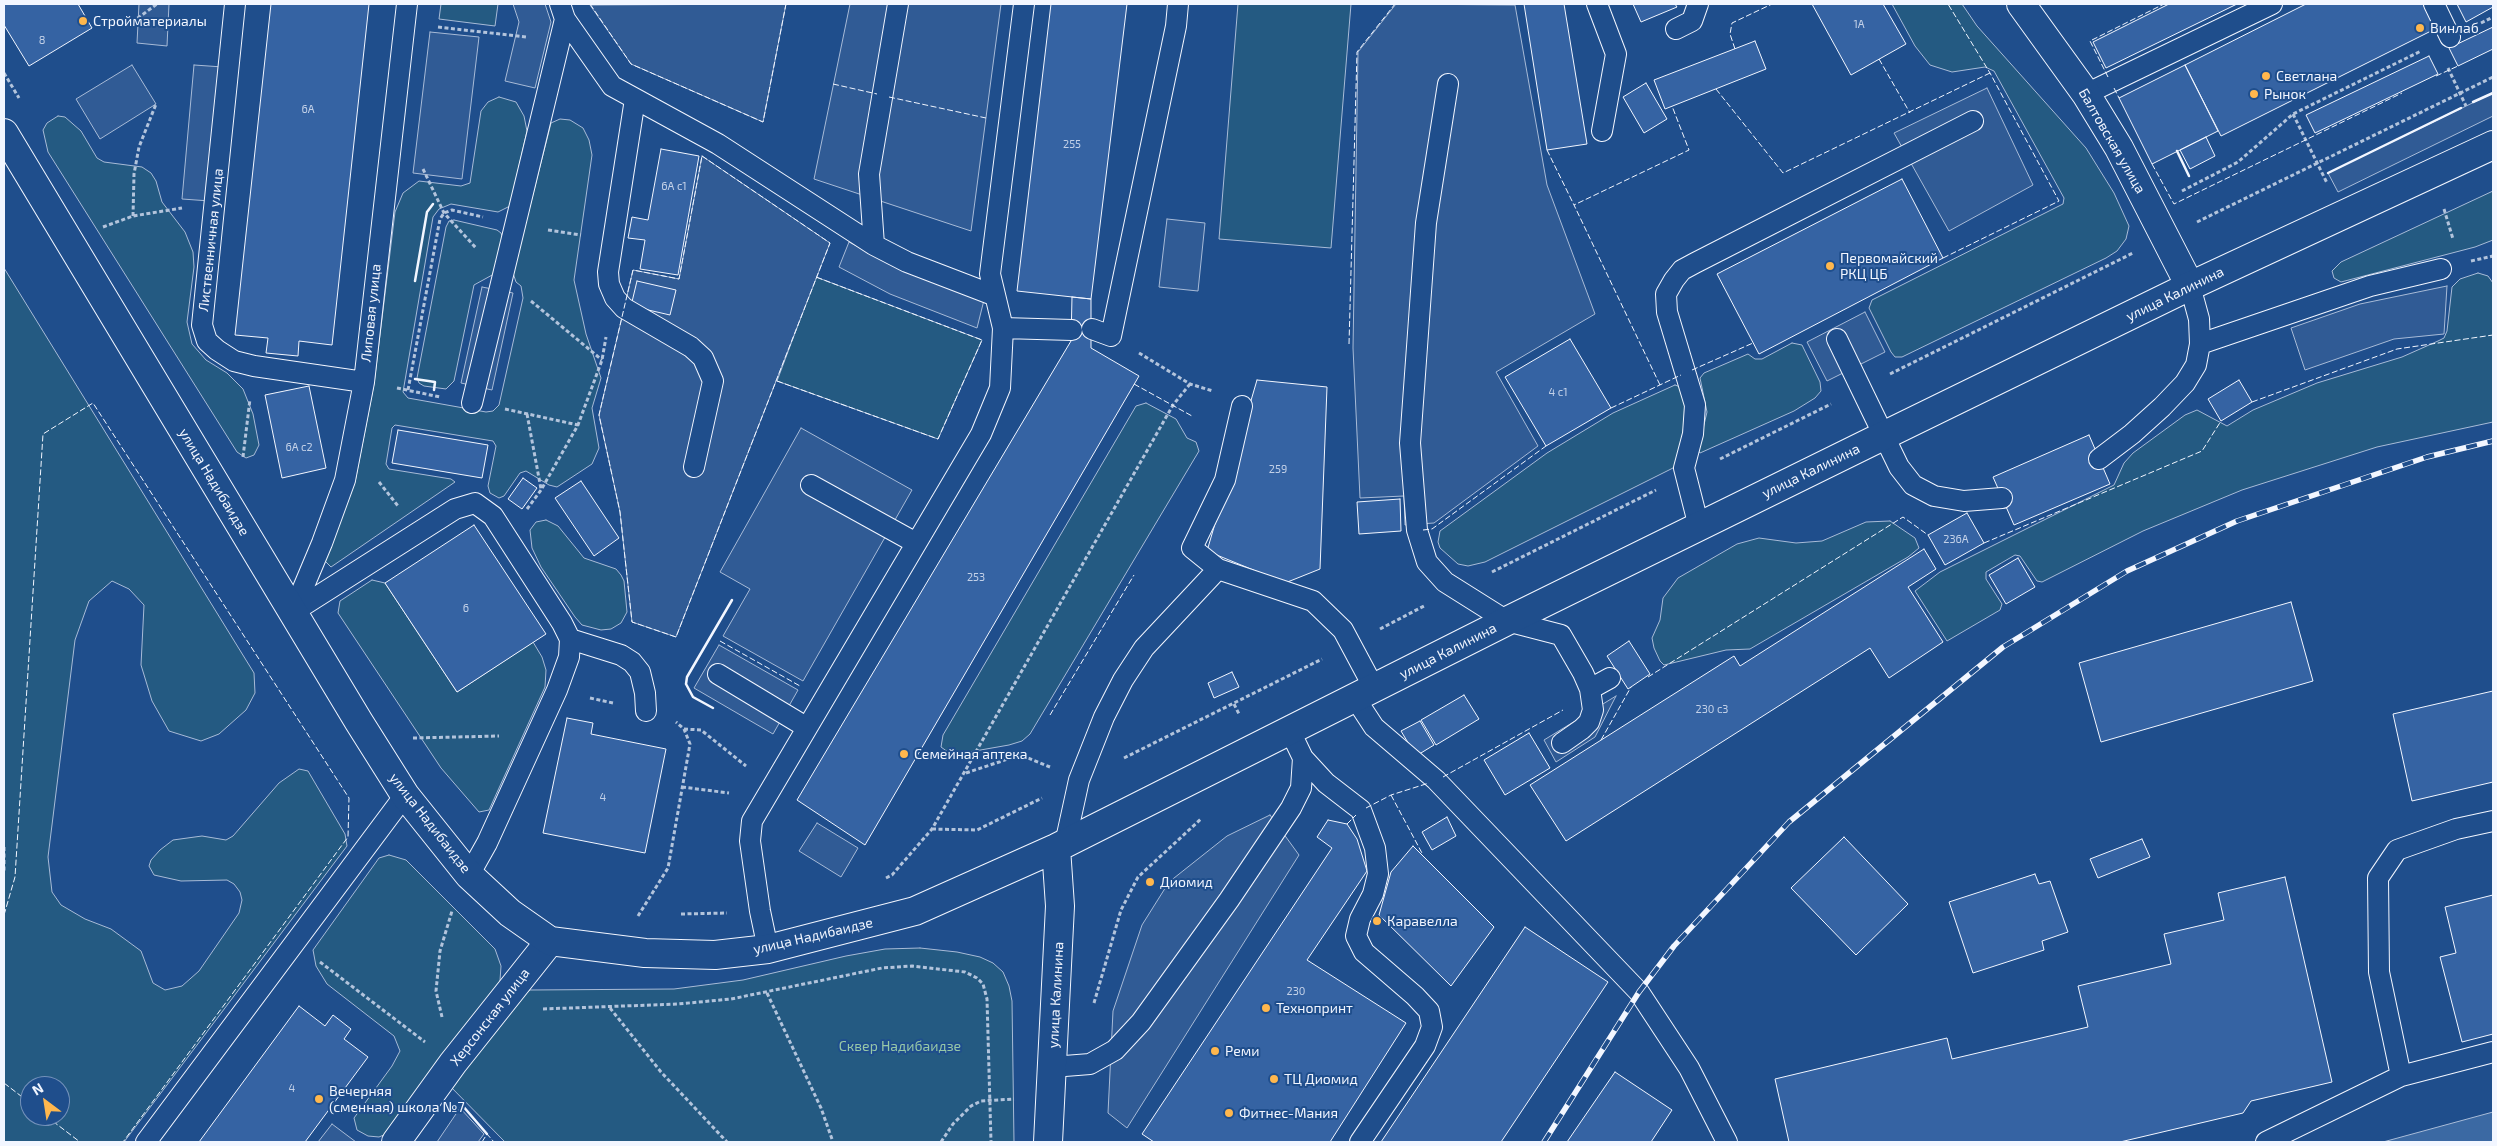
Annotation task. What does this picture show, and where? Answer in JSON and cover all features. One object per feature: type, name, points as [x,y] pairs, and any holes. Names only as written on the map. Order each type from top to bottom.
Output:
[{"type":"main road","name":"Балтовская улица","points":[[2025,5],[2086,94],[2119,148],[2190,286]]},
{"type":"main road","name":"улица Надибаидзе","points":[[4,133],[405,795],[469,875],[510,913],[550,941],[653,953],[715,955],[768,949],[915,911],[1060,846],[1135,809]]},
{"type":"main road","name":"улица Калинина","points":[[1135,809],[1507,621],[1883,436],[2190,286],[2493,145]]},
{"type":"main road","name":"улица Калинина","points":[[1048,1142],[1060,906],[1060,846]]},
{"type":"main road","name":"Херсонская улица","points":[[396,1142],[453,1063],[550,941]]},
{"type":"lane","name":"Лиственничная улица","points":[[235,4],[202,325],[207,341],[234,361],[254,366],[364,382]]},
{"type":"lane","name":"Липовая улица","points":[[294,612],[340,497],[364,382],[407,4]]},
{"type":"lane","points":[[874,244],[868,174],[898,4]]},
{"type":"lane","points":[[768,949],[760,911],[750,841],[752,821],[980,434],[1000,388],[1003,328],[993,295],[990,274],[1024,4]]},
{"type":"lane","points":[[1102,332],[1176,26],[1178,4]]},
{"type":"lane","points":[[1597,4],[1616,54],[1602,131]]},
{"type":"lane","points":[[1676,29],[1692,21],[1698,4]]},
{"type":"lane","points":[[2086,94],[2272,4]]},
{"type":"lane","points":[[2434,4],[2450,37]]},
{"type":"lane","points":[[563,11],[612,86],[718,144],[874,244],[907,262],[993,295]]},
{"type":"lane","points":[[472,403],[563,11]]},
{"type":"lane","points":[[1448,84],[1426,223],[1410,443],[1416,530],[1427,562],[1445,582],[1507,621],[1561,635],[1590,689],[1593,710],[1589,722],[1562,743]]},
{"type":"lane","points":[[635,99],[608,272],[609,284],[615,298],[624,308],[691,347],[703,358],[713,382],[694,467]]},
{"type":"lane","points":[[1699,526],[1684,468],[1693,434],[1695,404],[1667,312],[1666,294],[1674,280],[1682,270],[1695,263],[1973,121]]},
{"type":"lane","points":[[2200,344],[2370,286],[2441,269]]},
{"type":"lane","points":[[2099,459],[2132,434],[2185,383],[2196,365],[2200,344],[2199,319],[2190,286]]},
{"type":"lane","points":[[1003,328],[1072,330]]},
{"type":"lane","points":[[1837,339],[1899,467],[1913,485],[1934,496],[1964,501],[2002,498]]},
{"type":"lane","points":[[1242,406],[1225,480],[1192,548],[1218,569],[1314,601],[1343,630],[1365,693],[1374,727],[1436,780],[1639,992],[1689,1068],[1727,1142]]},
{"type":"lane","points":[[811,485],[916,543]]},
{"type":"lane","points":[[294,612],[456,509],[475,503],[493,516],[506,535],[562,623],[570,640],[569,657],[536,736],[487,843],[469,875]]},
{"type":"lane","points":[[1060,846],[1079,780],[1104,717],[1123,680],[1144,648],[1218,569]]},
{"type":"lane","points":[[570,640],[622,655],[632,662],[640,672],[645,693],[646,711]]},
{"type":"lane","points":[[718,674],[806,727]]},
{"type":"lane","points":[[1590,689],[1610,678]]},
{"type":"lane","points":[[1290,731],[1303,758],[1326,783],[1360,810],[1375,848],[1378,874],[1373,894],[1360,919],[1356,936],[1364,952],[1415,996],[1429,1011],[1432,1027],[1425,1046],[1360,1142]]},
{"type":"lane","points":[[1052,1067],[1090,1064],[1115,1050],[1141,1022],[1229,900],[1298,795],[1301,788],[1303,758]]},
{"type":"lane","points":[[146,1142],[296,944],[405,795]]},
{"type":"lane","points":[[2400,1076],[2379,972],[2378,878],[2397,850],[2456,829],[2493,821]]},
{"type":"lane","points":[[2266,1142],[2400,1076],[2493,1052]]},
{"type":"path","points":[[127,26],[157,4]]},
{"type":"path","points":[[2195,184],[2238,162],[2293,114],[2493,17]]},
{"type":"path","points":[[405,24],[516,36]]},
{"type":"path","points":[[2211,215],[2493,78]]},
{"type":"path","points":[[2460,93],[2466,106]]},
{"type":"path","points":[[133,216],[134,174],[139,147],[156,104]]},
{"type":"path","points":[[2293,114],[2330,188]]},
{"type":"path","points":[[2434,210],[2444,206],[2455,247]]},
{"type":"path","points":[[98,230],[111,223],[133,216],[185,208]]},
{"type":"path","points":[[423,394],[408,390],[440,219],[444,213],[452,210],[478,216]]},
{"type":"path","points":[[506,535],[541,490],[578,425],[602,360],[615,298]]},
{"type":"path","points":[[1102,332],[1190,384],[1217,393]]},
{"type":"path","points":[[243,462],[254,366]]},
{"type":"path","points":[[877,882],[892,875],[932,829],[1173,405],[1190,384]]},
{"type":"path","points":[[472,403],[578,425]]},
{"type":"path","points":[[527,414],[541,490]]},
{"type":"path","points":[[350,452],[382,484],[417,533]]},
{"type":"path","points":[[638,916],[668,868],[690,744],[684,729],[670,717]]},
{"type":"path","points":[[684,729],[701,730],[772,786]]},
{"type":"path","points":[[405,738],[536,736]]},
{"type":"path","points":[[965,773],[1014,757],[1028,758],[1079,780]]},
{"type":"path","points":[[682,787],[738,795]]},
{"type":"path","points":[[1090,1064],[1091,1013],[1121,910],[1138,877],[1205,815]]},
{"type":"path","points":[[932,829],[977,830]]},
{"type":"path","points":[[4,847],[4,873]]},
{"type":"path","points":[[453,1063],[436,991],[440,951],[448,920],[469,875]]},
{"type":"path","points":[[296,944],[453,1063]]},
{"type":"path","points":[[534,1010],[678,1004],[767,993],[882,968],[912,966],[965,972],[977,978],[983,984],[987,999],[991,1142]]},
{"type":"path","points":[[767,993],[820,1108],[833,1142]]},
{"type":"path","points":[[609,1007],[661,1072],[727,1142]]},
{"type":"path","points":[[941,1142],[953,1124],[971,1106],[990,1099]]},
{"type":"green space","points":[[441,4],[498,4],[495,26],[439,19]]},
{"type":"green space","points":[[1238,4],[1351,4],[1331,248],[1219,239]]},
{"type":"green space","points":[[1892,4],[1962,4],[1977,26],[2086,148],[2114,193],[2129,226],[2126,239],[2117,251],[2106,258],[1902,357],[1895,357],[1891,352],[1869,308],[1872,300],[2063,204],[2064,198],[1994,71],[1985,67],[1952,72],[1930,65],[1915,46]]},
{"type":"green space","points":[[499,97],[516,102],[524,116],[527,131],[510,206],[498,212],[451,204],[439,209],[433,217],[403,392],[408,398],[486,412],[493,411],[499,405],[523,298],[521,286],[516,282],[513,273],[551,123],[560,119],[570,120],[583,128],[589,140],[592,155],[574,280],[586,334],[601,378],[592,408],[599,448],[592,464],[557,487],[549,485],[526,471],[520,473],[504,496],[499,498],[490,493],[488,486],[496,446],[493,441],[395,425],[392,428],[386,464],[389,469],[451,479],[455,482],[331,567],[325,561],[355,482],[374,384],[395,212],[403,193],[419,181],[461,186],[470,183],[481,111],[488,102]]},
{"type":"green space","points":[[58,116],[65,117],[81,131],[97,158],[104,162],[142,167],[151,173],[156,181],[162,202],[185,232],[193,252],[194,267],[187,322],[192,344],[206,360],[227,373],[243,389],[253,414],[259,445],[254,455],[246,458],[237,452],[48,152],[43,130],[47,123]]},
{"type":"green space","points":[[2493,191],[2493,240],[2475,247],[2341,282],[2334,278],[2332,271],[2341,262]]},
{"type":"green space","points":[[454,220],[497,230],[501,233],[503,239],[494,274],[474,285],[454,381],[446,389],[424,386],[419,383],[417,378],[446,227],[449,221]]},
{"type":"green space","points":[[4,268],[254,673],[255,693],[246,710],[219,734],[201,741],[169,731],[152,701],[141,665],[144,605],[129,589],[112,581],[89,601],[75,640],[48,857],[52,892],[61,905],[85,919],[111,929],[141,951],[153,983],[165,990],[182,986],[199,971],[239,913],[242,900],[240,892],[234,884],[227,880],[181,881],[154,875],[149,866],[151,860],[160,850],[173,840],[202,836],[226,840],[233,836],[279,783],[299,769],[308,771],[345,834],[347,846],[124,1142],[4,1142]]},
{"type":"green space","points":[[2478,273],[2488,276],[2493,283],[2493,422],[2377,447],[2242,490],[2143,531],[2042,582],[2037,581],[2020,556],[2015,555],[1986,572],[1986,579],[2002,604],[2000,610],[1947,641],[1915,591],[1940,572],[2114,485],[2124,463],[2133,453],[2185,415],[2197,410],[2227,426],[2253,410],[2317,383],[2402,357],[2444,338],[2447,331],[2452,287],[2460,279]]},
{"type":"green space","points":[[816,277],[982,340],[938,439],[777,381]]},
{"type":"green space","points":[[1792,343],[1802,345],[1820,382],[1821,391],[1815,398],[1794,411],[1700,453],[1698,450],[1707,412],[1700,378],[1704,373],[1748,354],[1755,359],[1762,359]]},
{"type":"green space","points":[[1675,385],[1683,388],[1687,408],[1678,460],[1673,468],[1485,562],[1468,566],[1458,564],[1440,548],[1438,542],[1440,531],[1547,453],[1613,413]]},
{"type":"green space","points":[[1146,403],[1176,419],[1187,438],[1196,442],[1199,451],[1030,734],[1022,741],[1009,745],[952,755],[941,747],[943,735],[1136,406]]},
{"type":"green space","points":[[546,520],[558,526],[584,558],[616,569],[621,575],[624,581],[627,612],[621,623],[611,629],[601,630],[582,625],[575,617],[541,567],[532,548],[530,530],[536,522]]},
{"type":"green space","points":[[1890,521],[1915,538],[1919,548],[1908,557],[1750,649],[1726,650],[1664,665],[1660,661],[1652,638],[1660,620],[1663,598],[1678,578],[1737,544],[1759,538],[1796,543],[1822,541],[1866,522]]},
{"type":"green space","points":[[372,580],[385,583],[457,692],[533,642],[542,657],[546,670],[545,687],[489,810],[479,812],[441,768],[338,613],[340,601]]},
{"type":"green space","points":[[389,855],[406,860],[495,949],[501,966],[499,995],[393,1131],[379,1137],[368,1136],[357,1130],[354,1118],[392,1066],[400,1051],[394,1036],[327,984],[316,966],[313,950],[379,858]]},
{"type":"green space","name":"Сквер Надибаидзе","points":[[920,948],[957,952],[980,957],[993,963],[1003,972],[1009,986],[1012,1001],[1014,1142],[505,1142],[446,1082],[518,996],[530,990],[674,989],[743,980],[885,949]]},
{"type":"shaded area","points":[[139,4],[169,4],[167,46],[137,43]]},
{"type":"shaded area","points":[[513,4],[545,4],[551,22],[535,88],[505,81],[519,22]]},
{"type":"shaded area","points":[[786,4],[763,122],[631,64],[590,5]]},
{"type":"shaded area","points":[[850,4],[1001,4],[971,231],[814,179]]},
{"type":"shaded area","points":[[1396,4],[1515,5],[1547,185],[1595,314],[1496,372],[1538,446],[1434,523],[1405,525],[1404,496],[1360,498],[1353,348],[1358,52]]},
{"type":"shaded area","points":[[430,32],[479,37],[462,179],[413,173]]},
{"type":"shaded area","points":[[132,65],[156,104],[100,139],[76,99]]},
{"type":"shaded area","points":[[194,65],[223,67],[210,201],[182,199]]},
{"type":"shaded area","points":[[1987,88],[2033,185],[1949,231],[1894,133]]},
{"type":"shaded area","points":[[2493,93],[2493,116],[2338,192],[2328,173]]},
{"type":"shaded area","points":[[702,156],[830,243],[676,637],[632,622],[620,512],[599,415],[633,270],[679,279]]},
{"type":"shaded area","points":[[1167,219],[1205,223],[1198,291],[1159,287]]},
{"type":"shaded area","points":[[849,242],[901,269],[984,300],[977,328],[890,294],[839,267]]},
{"type":"shaded area","points":[[2447,286],[2444,334],[2394,339],[2305,370],[2291,328],[2360,304]]},
{"type":"shaded area","points":[[482,287],[513,293],[492,390],[461,383]]},
{"type":"shaded area","points":[[1865,312],[1885,352],[1827,381],[1807,342]]},
{"type":"shaded area","points":[[801,428],[912,490],[803,681],[723,636],[750,589],[720,572]]},
{"type":"shaded area","points":[[719,645],[798,690],[773,734],[694,688]]},
{"type":"shaded area","points":[[1616,696],[1595,737],[1556,762],[1544,740]]},
{"type":"shaded area","points":[[1270,815],[1299,855],[1127,1128],[1108,1113],[1113,1011],[1142,925],[1169,882],[1227,836]]},
{"type":"shaded area","points":[[817,823],[858,848],[841,877],[799,851]]},
{"type":"shaded area","points":[[460,1108],[484,1134],[478,1142],[437,1142]]},
{"type":"shaded area","points":[[2493,1112],[2493,1142],[2383,1142]]},
{"type":"shaded area","points":[[332,1124],[356,1142],[318,1142]]},
{"type":"building","points":[[4,4],[78,4],[92,28],[29,66],[4,25]]},
{"type":"building","points":[[271,4],[369,4],[332,345],[299,341],[298,356],[266,353],[268,338],[235,335]]},
{"type":"building","points":[[1051,4],[1127,4],[1091,299],[1017,291]]},
{"type":"building","points":[[1524,4],[1564,4],[1587,144],[1547,150]]},
{"type":"building","points":[[1633,4],[1675,4],[1677,7],[1641,22]]},
{"type":"building","points":[[1812,4],[1883,4],[1906,44],[1851,75]]},
{"type":"building","points":[[2169,4],[2237,4],[2106,68],[2093,42]]},
{"type":"building","name":"Светлана","points":[[2306,4],[2423,4],[2435,29],[2221,136],[2185,65]]},
{"type":"building","points":[[2457,4],[2493,4],[2493,7],[2466,22]]},
{"type":"building","points":[[2493,27],[2493,49],[2458,66],[2449,48]]},
{"type":"building","points":[[1755,41],[1766,69],[1665,109],[1654,80]]},
{"type":"building","points":[[2429,56],[2438,74],[2315,133],[2306,115]]},
{"type":"building","points":[[2185,65],[2218,131],[2152,164],[2119,98]]},
{"type":"building","points":[[1646,83],[1667,119],[1644,133],[1623,97]]},
{"type":"building","points":[[2206,137],[2215,156],[2190,169],[2180,150]]},
{"type":"building","points":[[661,149],[699,156],[678,275],[640,269],[645,240],[628,238],[632,217],[648,220]]},
{"type":"building","name":"Первомайский РКЦ ЦБ","points":[[1902,179],[1943,258],[1759,354],[1717,274]]},
{"type":"building","points":[[637,281],[676,290],[670,315],[631,306]]},
{"type":"building","points":[[1072,297],[1091,299],[1091,348],[1139,376],[865,845],[797,800],[1071,341]]},
{"type":"building","points":[[1570,339],[1611,408],[1546,446],[1505,377]]},
{"type":"building","points":[[1257,380],[1327,387],[1320,569],[1285,583],[1207,551]]},
{"type":"building","points":[[2239,380],[2252,402],[2221,421],[2208,399]]},
{"type":"building","points":[[309,386],[326,468],[282,478],[265,395]]},
{"type":"building","points":[[398,430],[488,445],[482,478],[392,463]]},
{"type":"building","points":[[2089,435],[2110,484],[2014,525],[1993,477]]},
{"type":"building","points":[[523,478],[537,488],[522,509],[508,499]]},
{"type":"building","points":[[581,481],[619,538],[594,556],[555,498]]},
{"type":"building","points":[[1400,499],[1401,531],[1359,534],[1357,502]]},
{"type":"building","points":[[1967,513],[1984,543],[1945,565],[1928,535]]},
{"type":"building","points":[[474,525],[546,634],[457,692],[385,583]]},
{"type":"building","points":[[1924,549],[1936,569],[1908,587],[1943,642],[1889,678],[1870,648],[1566,841],[1530,785],[1734,656],[1740,666]]},
{"type":"building","points":[[2018,558],[2035,587],[2006,604],[1989,575]]},
{"type":"building","points":[[2291,602],[2313,681],[2101,742],[2079,663]]},
{"type":"building","points":[[1629,641],[1650,674],[1628,689],[1607,656]]},
{"type":"building","points":[[1232,672],[1239,687],[1214,698],[1208,683]]},
{"type":"building","points":[[2493,691],[2493,782],[2412,801],[2393,714]]},
{"type":"building","points":[[1464,695],[1479,719],[1436,745],[1421,720]]},
{"type":"building","points":[[567,718],[593,723],[591,734],[666,749],[645,853],[543,833]]},
{"type":"building","points":[[1420,721],[1434,745],[1416,756],[1401,731]]},
{"type":"building","points":[[1529,733],[1550,768],[1505,795],[1484,760]]},
{"type":"building","points":[[1447,817],[1456,836],[1432,850],[1422,832]]},
{"type":"building","points":[[1328,820],[1347,824],[1357,839],[1367,871],[1307,960],[1406,1023],[1330,1142],[1154,1142],[1142,1134],[1332,848],[1317,837]]},
{"type":"building","points":[[1844,837],[1908,904],[1856,955],[1791,888]]},
{"type":"building","points":[[2142,839],[2150,857],[2098,878],[2090,859]]},
{"type":"building","points":[[1413,846],[1494,927],[1451,986],[1379,915],[1391,872]]},
{"type":"building","points":[[2035,874],[2039,884],[2050,881],[2068,932],[2042,941],[2044,950],[1973,973],[1949,902]]},
{"type":"building","points":[[2285,877],[2332,1082],[2251,1101],[2243,1113],[2120,1142],[1789,1142],[1775,1079],[1947,1038],[1952,1059],[2088,1027],[2078,986],[2171,964],[2164,934],[2224,920],[2218,893]]},
{"type":"building","points":[[2493,895],[2493,1034],[2462,1042],[2440,957],[2456,953],[2445,907]]},
{"type":"building","points":[[1525,927],[1608,982],[1501,1142],[1381,1142]]},
{"type":"building","points":[[299,1006],[325,1026],[333,1015],[351,1029],[344,1039],[368,1057],[305,1142],[199,1142]]},
{"type":"building","points":[[1615,1072],[1672,1110],[1651,1142],[1567,1142]]},
{"type":"railway","points":[[1544,1142],[1639,992],[1674,946],[1789,822],[2003,647],[2127,571],[2237,521],[2427,457],[2493,441]]},
{"type":"fence","points":[[590,4],[631,64],[763,122],[786,4]]},
{"type":"fence","points":[[1349,344],[1357,52],[1395,4]]},
{"type":"fence","points":[[1735,49],[1730,34],[1732,23],[1772,4]]},
{"type":"fence","points":[[1943,258],[2059,201],[1990,73],[1948,4]]},
{"type":"fence","points":[[2108,77],[2090,41],[2164,4]]},
{"type":"fence","points":[[1879,59],[1910,113]]},
{"type":"fence","points":[[2436,76],[2458,66]]},
{"type":"fence","points":[[1716,89],[1783,173],[1990,73]]},
{"type":"fence","points":[[833,84],[877,94]]},
{"type":"fence","points":[[2114,88],[2119,98]]},
{"type":"fence","points":[[2152,164],[2174,204],[2402,93]]},
{"type":"fence","points":[[889,97],[986,118]]},
{"type":"fence","points":[[1660,385],[1574,205],[1689,150],[1672,106]]},
{"type":"fence","points":[[1547,150],[1574,205]]},
{"type":"fence","points":[[702,156],[830,243],[676,637],[632,622],[620,512],[599,415],[633,270],[679,279],[702,156]]},
{"type":"fence","points":[[777,381],[938,439],[982,340],[816,277]]},
{"type":"fence","points":[[2252,402],[2397,349],[2493,335]]},
{"type":"fence","points":[[1692,370],[1753,343]]},
{"type":"fence","points":[[1611,408],[1681,375]]},
{"type":"fence","points":[[1134,384],[1192,416]]},
{"type":"fence","points":[[4,915],[15,877],[43,434],[93,403],[349,798],[348,837],[123,1142]]},
{"type":"fence","points":[[1984,543],[2202,451],[2221,421]]},
{"type":"fence","points":[[1423,530],[1432,529],[1546,446]]},
{"type":"fence","points":[[1648,677],[1903,517],[1928,535]]},
{"type":"fence","points":[[1050,715],[1134,575]]},
{"type":"fence","points":[[720,641],[800,686]]},
{"type":"fence","points":[[1601,740],[1631,687]]},
{"type":"fence","points":[[1443,777],[1563,710]]},
{"type":"fence","points":[[1366,808],[1391,795],[1429,783]]},
{"type":"fence","points":[[1391,795],[1423,855]]},
{"type":"fence","points":[[1347,824],[1356,815]]},
{"type":"fence","points":[[4,1083],[20,1095]]},
{"type":"fence","points":[[59,1126],[80,1142]]},
{"type":"fence","points":[[482,1142],[487,1134],[494,1142]]},
{"type":"wall","points":[[2473,102],[2493,93]]},
{"type":"wall","points":[[2328,173],[2461,108]]},
{"type":"wall","points":[[2177,151],[2189,176]]},
{"type":"wall","points":[[415,281],[427,212],[433,204]]},
{"type":"wall","points":[[415,379],[435,382],[434,390]]},
{"type":"wall","points":[[713,708],[693,697],[686,684],[687,677],[732,600]]},
{"type":"wall","points":[[462,1105],[487,1134]]},
{"type":"place","name":"Стройматериалы","points":[[83,21]]},
{"type":"place","name":"Винлаб","points":[[2420,28]]},
{"type":"place","name":"Светлана","points":[[2266,76]]},
{"type":"place","name":"Рынок","points":[[2254,94]]},
{"type":"place","name":"Первомайский РКЦ ЦБ","points":[[1830,266]]},
{"type":"place","name":"Семейная аптека","points":[[904,754]]},
{"type":"place","name":"Диомид","points":[[1150,882]]},
{"type":"place","name":"Каравелла","points":[[1377,921]]},
{"type":"place","name":"Технопринт","points":[[1266,1008]]},
{"type":"place","name":"Реми","points":[[1215,1051]]},
{"type":"place","name":"ТЦ Диомид","points":[[1274,1079]]},
{"type":"place","name":"Вечерняя (сменная) школа №7","points":[[319,1099]]},
{"type":"place","name":"Фитнес-Мания","points":[[1229,1113]]}]
